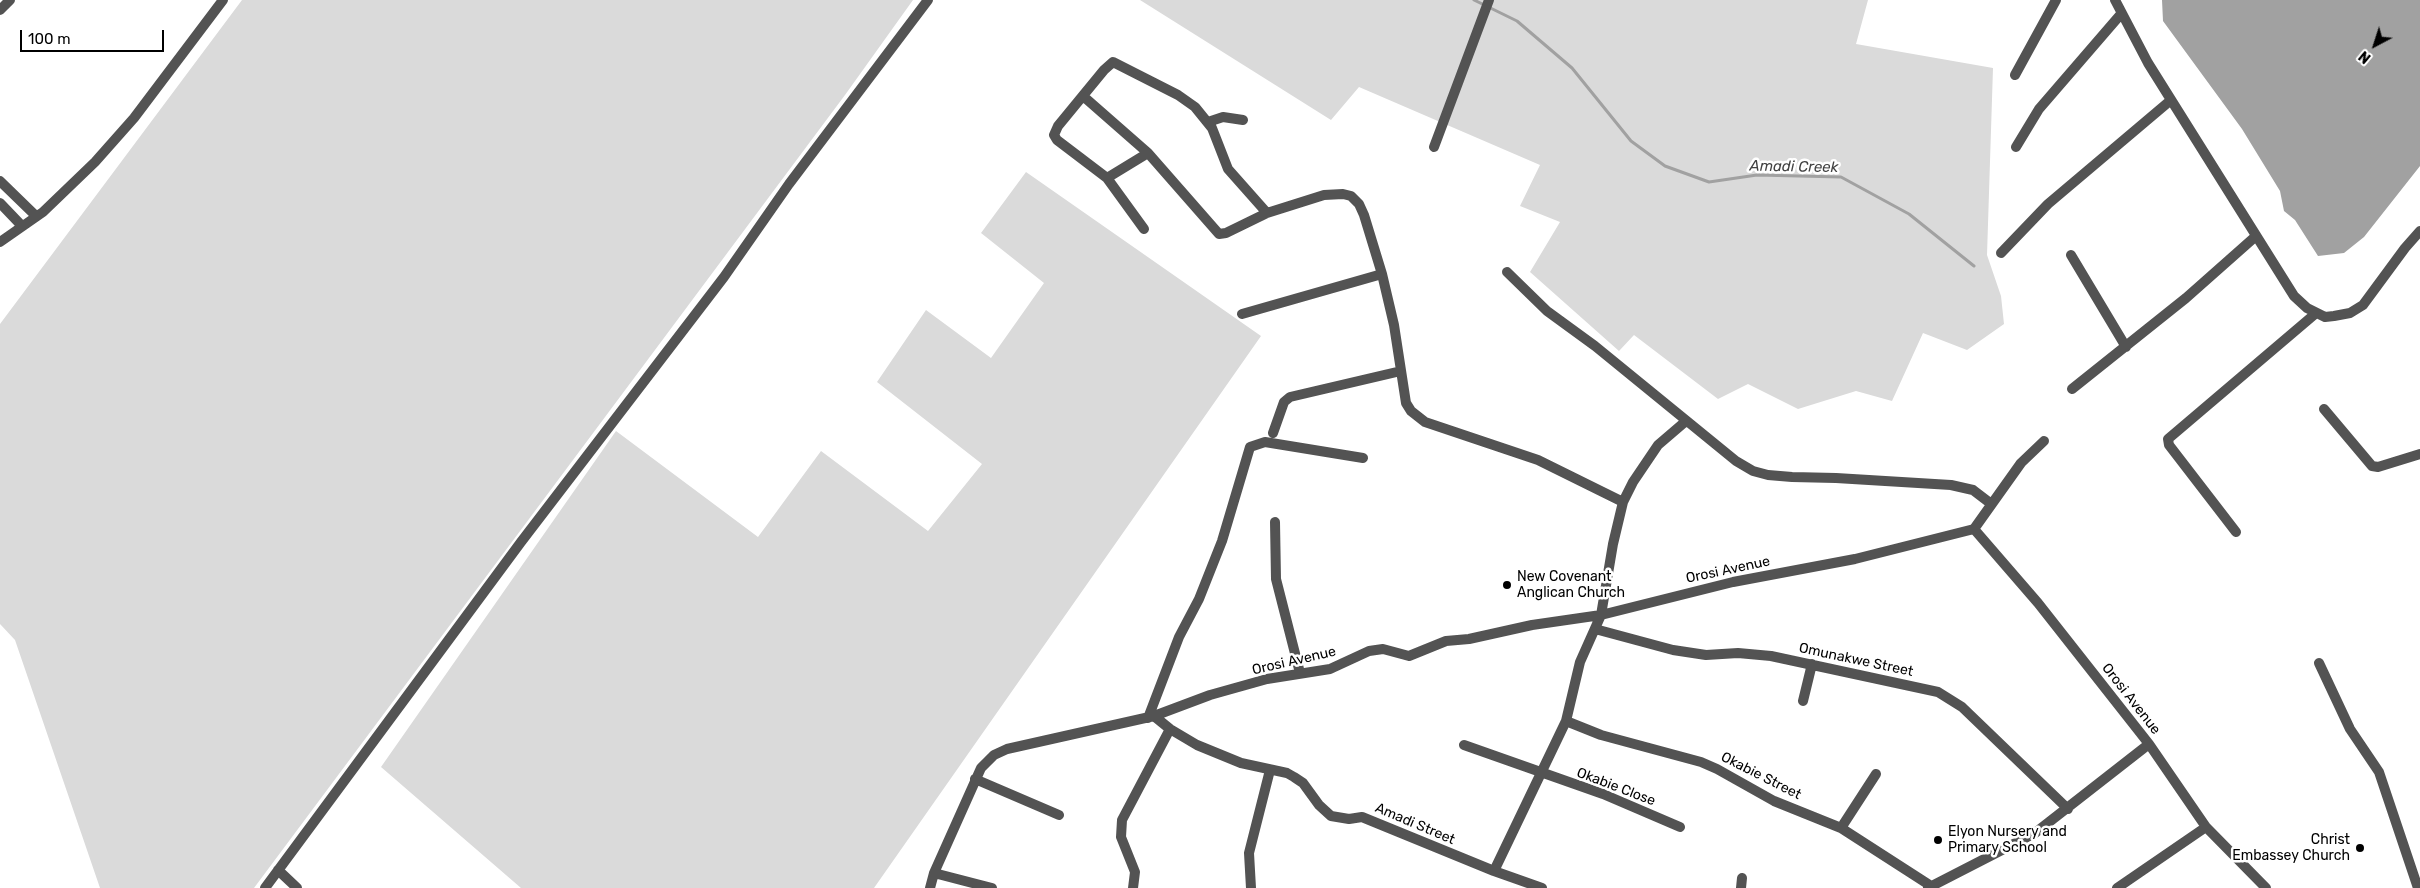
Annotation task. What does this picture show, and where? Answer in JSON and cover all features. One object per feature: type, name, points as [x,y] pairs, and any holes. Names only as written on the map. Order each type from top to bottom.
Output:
[{"type":"street","points":[[0,10],[10,0]]},
{"type":"street","points":[[0,242],[36,216],[95,162],[134,118],[222,0]]},
{"type":"street","points":[[264,888],[521,542],[724,277],[789,184],[928,0]]},
{"type":"street","points":[[1434,147],[1489,0]]},
{"type":"street","points":[[2015,76],[2056,0]]},
{"type":"street","points":[[2115,0],[2121,14],[2171,100],[2294,296],[2315,314],[2334,316],[2350,313],[2364,305],[2405,248],[2420,231]]},
{"type":"street","points":[[2016,147],[2039,109],[2121,14]]},
{"type":"street","points":[[1144,230],[1107,178],[1057,140],[1054,135],[1058,126],[1108,65],[1115,63],[1178,95],[1195,107],[1208,122],[1228,169],[1267,213]]},
{"type":"street","points":[[1083,96],[1148,152],[1219,234],[1226,233],[1267,213],[1324,195],[1343,194],[1351,196],[1359,204],[1364,214],[1382,274],[1394,325],[1406,403],[1418,418],[1444,429],[1538,460],[1623,502]]},
{"type":"street","points":[[2001,253],[2048,204],[2171,100]]},
{"type":"street","points":[[1208,122],[1223,117],[1243,120]]},
{"type":"street","points":[[1107,178],[1148,152]]},
{"type":"street","points":[[0,181],[36,216]]},
{"type":"street","points":[[0,203],[22,226]]},
{"type":"street","points":[[2072,389],[2186,298],[2256,236]]},
{"type":"street","points":[[2071,255],[2126,347]]},
{"type":"street","points":[[1507,272],[1547,311],[1595,346],[1736,461],[1753,471],[1768,475],[1951,485],[1973,490],[1990,503]]},
{"type":"street","points":[[1242,314],[1382,274]]},
{"type":"street","points":[[2236,532],[2169,446],[2168,440],[2315,314]]},
{"type":"street","points":[[1273,433],[1284,402],[1290,397],[1401,371]]},
{"type":"street","points":[[2324,409],[2372,466],[2378,467],[2420,454]]},
{"type":"street","points":[[1494,871],[1566,721],[1580,662],[1601,614],[1613,544],[1623,502],[1633,482],[1658,445],[1686,421]]},
{"type":"street","points":[[1974,529],[1990,503],[2021,463],[2044,441]]},
{"type":"street","points":[[1151,717],[1179,637],[1199,599],[1222,541],[1250,447],[1265,442],[1363,458]]},
{"type":"street","points":[[1275,522],[1276,579],[1300,674]]},
{"type":"street","name":"Orosi Avenue","points":[[930,888],[934,873],[981,768],[994,755],[1007,749],[1151,717],[1210,695],[1267,679],[1330,669],[1376,649],[1409,656],[1446,640],[1469,639],[1532,625],[1601,614],[1733,582],[1855,559],[1974,529],[2038,603],[2149,744],[2206,827],[2266,888]]},
{"type":"street","name":"Omunakwe Street","points":[[1595,629],[1673,650],[1706,655],[1771,656],[1938,692],[1951,698],[1985,727],[2068,809]]},
{"type":"street","points":[[2319,663],[2350,729],[2379,772],[2418,888]]},
{"type":"street","points":[[1803,701],[1812,664]]},
{"type":"street","name":"Amadi Street","points":[[1151,717],[1197,745],[1242,763],[1286,773],[1303,783],[1319,805],[1332,816],[1349,820],[1362,817],[1494,871],[1542,888]]},
{"type":"street","name":"Okabie Street","points":[[1566,721],[1602,734],[1701,762],[1774,801],[1842,828],[1930,887]]},
{"type":"street","points":[[1133,888],[1135,872],[1121,837],[1122,820],[1170,729]]},
{"type":"street","points":[[1930,887],[2035,833],[2149,744]]},
{"type":"street","name":"Okabie Close","points":[[1464,745],[1603,794],[1680,827]]},
{"type":"street","points":[[1251,888],[1249,853],[1270,770]]},
{"type":"street","points":[[1842,828],[1876,774]]},
{"type":"street","points":[[975,779],[1059,815]]},
{"type":"street","points":[[2117,888],[2206,827]]},
{"type":"street","points":[[278,870],[297,888]]},
{"type":"street","points":[[934,873],[992,888]]},
{"type":"shaded area","points":[[242,0],[913,0],[845,95],[254,888],[100,888],[15,640],[0,624],[0,324]]},
{"type":"shaded area","points":[[1140,0],[1868,0],[1856,44],[1993,68],[1987,255],[2001,296],[2004,324],[1967,350],[1923,333],[1892,401],[1856,391],[1798,409],[1748,384],[1718,399],[1634,335],[1619,351],[1530,272],[1560,222],[1520,206],[1540,165],[1359,87],[1331,120]]},
{"type":"shaded area","points":[[2162,0],[2420,0],[2420,166],[2364,237],[2344,253],[2318,256],[2295,220],[2284,211],[2280,191],[2242,129],[2163,21]]},
{"type":"shaded area","points":[[1026,172],[1261,336],[874,888],[521,888],[381,767],[616,431],[758,537],[821,451],[928,531],[982,464],[877,382],[926,310],[991,358],[1044,283],[981,233]]},
{"type":"waterway","name":"Amadi Creek","points":[[1474,0],[1517,21],[1572,68],[1631,141],[1665,166],[1709,182],[1757,175],[1841,177],[1909,214],[1974,266]]},
{"type":"place","name":"New Covenant Anglican Church","points":[[1507,585]]},
{"type":"place","name":"Elyon Nursery and Primary School","points":[[1938,840]]},
{"type":"place","name":"Christ Embassey Church","points":[[2360,848]]}]
